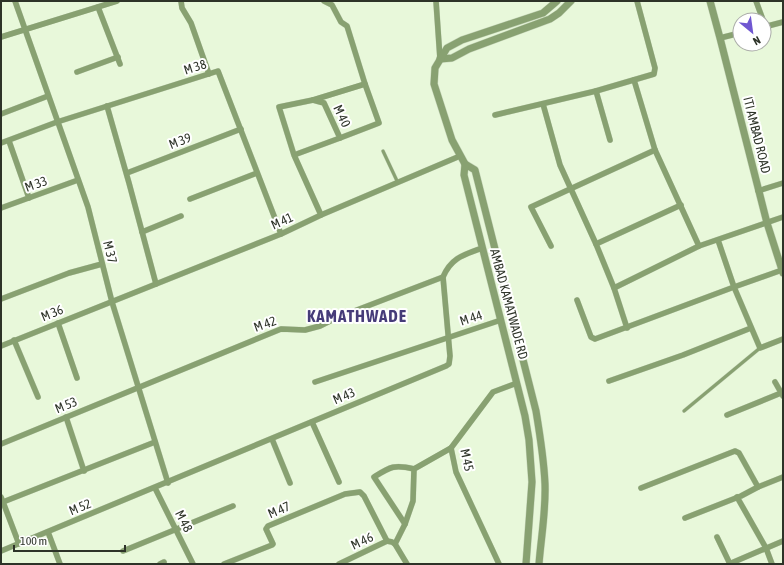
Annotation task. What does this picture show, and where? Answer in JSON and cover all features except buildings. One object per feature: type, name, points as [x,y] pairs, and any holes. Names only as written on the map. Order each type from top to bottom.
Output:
[{"type":"street","name":"M 37","points":[[15,1],[24,30],[88,207],[112,302],[168,482]]},
{"type":"street","points":[[1,37],[118,1]]},
{"type":"street","points":[[181,1],[182,8],[191,23],[209,74]]},
{"type":"street","points":[[324,1],[332,5],[341,22],[347,26],[379,123],[340,138]]},
{"type":"street","points":[[436,1],[440,59],[452,58],[469,49],[542,22],[559,13],[571,1]]},
{"type":"street","name":"AMBAD KAMATWADE RD","points":[[526,564],[531,491],[531,463],[528,434],[517,382],[464,175],[465,164],[452,140],[434,84],[434,73],[447,48],[462,40],[543,13],[557,1]]},
{"type":"street","points":[[495,115],[596,91],[654,74],[655,68],[637,1]]},
{"type":"street","name":"ITI AMBAD ROAD","points":[[710,1],[758,191],[782,272]]},
{"type":"street","points":[[756,1],[760,12]]},
{"type":"street","points":[[98,7],[120,64]]},
{"type":"street","points":[[539,14],[542,22]]},
{"type":"street","points":[[772,24],[783,22]]},
{"type":"street","points":[[720,38],[732,35]]},
{"type":"street","points":[[77,72],[118,58]]},
{"type":"street","name":"M 38","points":[[1,143],[57,122],[218,71],[281,234]]},
{"type":"street","points":[[634,80],[655,150],[700,246]]},
{"type":"street","points":[[321,215],[294,155],[279,107],[313,100],[365,84]]},
{"type":"street","points":[[596,91],[610,140]]},
{"type":"street","points":[[1,114],[48,96]]},
{"type":"street","name":"M 40","points":[[294,155],[340,138],[324,103],[313,100]]},
{"type":"street","points":[[543,104],[560,165],[596,244],[614,288],[627,328]]},
{"type":"street","points":[[107,106],[127,173],[156,284]]},
{"type":"street","name":"M 39","points":[[127,173],[240,129]]},
{"type":"street","points":[[9,141],[29,198]]},
{"type":"street","points":[[551,246],[531,207],[655,150]]},
{"type":"street","name":"M 41","points":[[112,302],[281,234],[321,215],[460,156]]},
{"type":"street","points":[[465,164],[475,170],[536,411],[541,440],[545,485],[539,564]]},
{"type":"street","points":[[190,199],[257,173]]},
{"type":"street","name":"M 33","points":[[1,208],[78,180]]},
{"type":"street","points":[[758,191],[783,184]]},
{"type":"street","points":[[596,244],[681,205]]},
{"type":"street","points":[[142,232],[181,216]]},
{"type":"street","points":[[614,288],[700,246],[783,217]]},
{"type":"street","points":[[718,240],[734,287],[760,348],[783,339]]},
{"type":"street","points":[[443,277],[447,267],[454,261],[464,254],[482,248]]},
{"type":"street","points":[[1,299],[69,273],[102,264]]},
{"type":"street","points":[[577,300],[592,338],[596,339],[734,287],[782,272]]},
{"type":"street","name":"M 43","points":[[168,482],[449,364],[449,336],[443,277]]},
{"type":"street","name":"M 42","points":[[139,387],[281,329],[305,330],[320,326],[336,318],[443,277]]},
{"type":"street","name":"M 36","points":[[1,346],[112,302]]},
{"type":"street","name":"M 44","points":[[314,382],[501,320]]},
{"type":"street","points":[[58,323],[78,378]]},
{"type":"street","points":[[609,381],[683,355],[751,328]]},
{"type":"street","points":[[14,340],[38,397]]},
{"type":"street","name":"M 45","points":[[499,564],[456,472],[450,448],[493,392],[517,382]]},
{"type":"street","points":[[727,415],[782,395],[775,382]]},
{"type":"street","name":"M 53","points":[[1,444],[139,387]]},
{"type":"street","points":[[66,417],[84,471]]},
{"type":"street","points":[[312,422],[340,482]]},
{"type":"street","points":[[272,439],[290,483]]},
{"type":"street","points":[[3,502],[156,442]]},
{"type":"street","points":[[405,524],[374,477],[391,467],[403,466],[414,469],[450,448]]},
{"type":"street","points":[[641,488],[735,451],[739,453],[758,487]]},
{"type":"street","points":[[395,544],[405,524],[413,501],[414,469]]},
{"type":"street","points":[[685,518],[783,477]]},
{"type":"street","name":"M 52","points":[[1,551],[168,482]]},
{"type":"street","name":"M 48","points":[[155,488],[193,564]]},
{"type":"street","name":"M 47","points":[[224,564],[272,545],[273,544],[266,529],[268,526],[345,494],[360,492],[364,496],[388,542]]},
{"type":"street","points":[[1,496],[19,544]]},
{"type":"street","points":[[737,497],[766,548],[772,564]]},
{"type":"street","points":[[123,551],[233,506]]},
{"type":"street","points":[[48,532],[60,564]]},
{"type":"street","points":[[717,537],[729,564],[783,541]]},
{"type":"street","name":"M 46","points":[[339,564],[388,542],[395,544],[407,564]]},
{"type":"lane","points":[[383,151],[398,183]]},
{"type":"lane","points":[[684,411],[760,348]]},
{"type":"district","name":"KAMATHWADE","points":[[357,316]]}]
